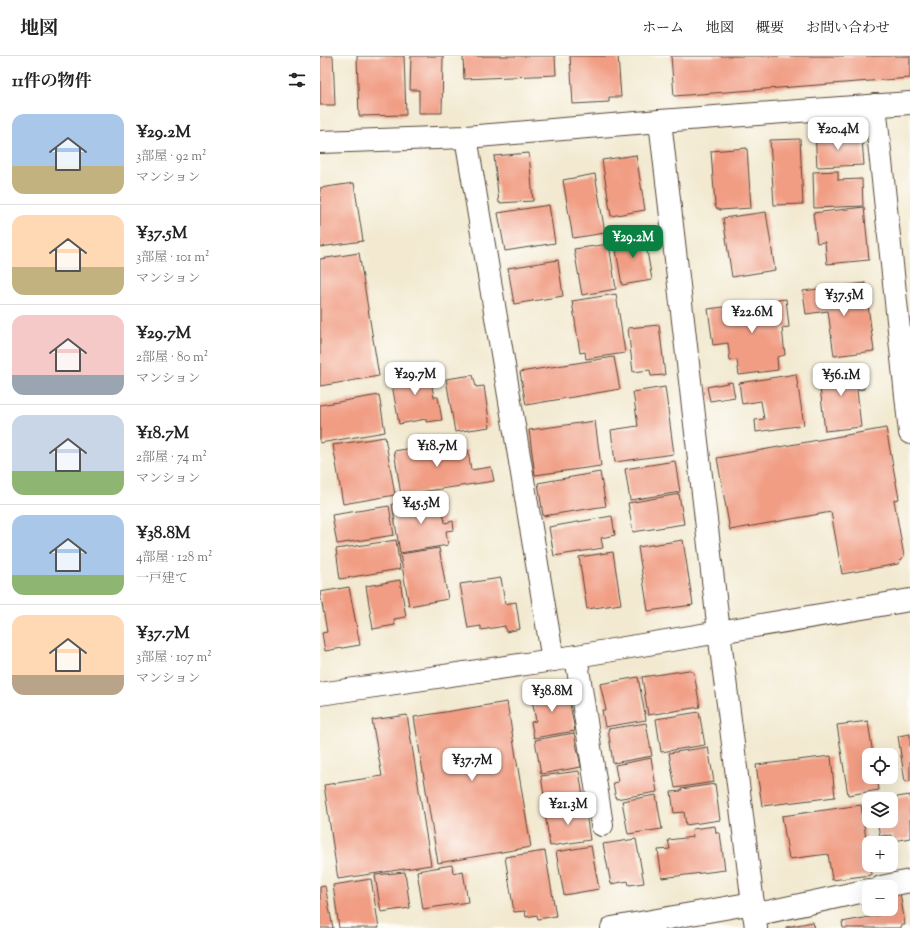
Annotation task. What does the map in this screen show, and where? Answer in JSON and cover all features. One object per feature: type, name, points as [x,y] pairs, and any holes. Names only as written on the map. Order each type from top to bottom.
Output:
[{"type":"street","points":[[320,142],[466,137],[910,103]]},
{"type":"street","points":[[875,105],[910,433]]},
{"type":"street","points":[[660,121],[719,632],[755,915]]},
{"type":"street","points":[[466,137],[553,660]]},
{"type":"street","points":[[320,694],[553,660],[910,600]]},
{"type":"street","points":[[576,656],[602,825]]},
{"type":"street","points":[[898,883],[910,881]]},
{"type":"street","points":[[612,928],[755,915],[862,892]]},
{"type":"building","points":[[320,56],[333,56],[335,105],[320,105]]},
{"type":"building","points":[[357,56],[404,56],[406,115],[359,116]]},
{"type":"building","points":[[411,56],[443,56],[442,113],[419,113],[419,90],[410,90]]},
{"type":"building","points":[[463,56],[555,56],[556,75],[464,79]]},
{"type":"building","points":[[570,56],[618,56],[621,97],[609,97],[609,102],[573,104]]},
{"type":"building","points":[[671,56],[910,56],[910,78],[674,96]]},
{"type":"building","points":[[815,133],[839,133],[839,141],[862,140],[864,165],[817,167]]},
{"type":"building","points":[[800,139],[803,204],[774,205],[770,140]]},
{"type":"building","points":[[747,148],[751,208],[720,210],[716,208],[715,205],[711,151]]},
{"type":"building","points":[[529,153],[533,201],[499,203],[494,156]]},
{"type":"building","points":[[636,155],[645,210],[611,216],[602,160]]},
{"type":"building","points":[[838,171],[838,180],[862,179],[863,206],[814,208],[813,172]]},
{"type":"building","points":[[595,174],[605,233],[573,238],[563,180]]},
{"type":"building","points":[[354,183],[363,241],[320,247],[320,188]]},
{"type":"building","points":[[549,205],[555,243],[505,251],[498,213]]},
{"type":"building","points":[[864,207],[869,260],[827,264],[825,242],[817,243],[813,213]]},
{"type":"building","points":[[766,212],[775,270],[732,277],[723,218]]},
{"type":"building","points":[[644,233],[652,280],[622,285],[614,238]]},
{"type":"building","points":[[609,244],[616,289],[582,295],[574,249]]},
{"type":"building","points":[[359,253],[379,376],[320,386],[320,259]]},
{"type":"building","points":[[558,260],[563,296],[514,304],[508,268]]},
{"type":"building","points":[[865,283],[874,351],[834,356],[828,311],[806,314],[803,291]]},
{"type":"building","points":[[616,294],[625,353],[586,359],[585,352],[580,353],[572,301]]},
{"type":"building","points":[[786,299],[789,327],[782,328],[785,355],[777,357],[778,370],[739,375],[737,360],[730,361],[728,343],[713,345],[708,309]]},
{"type":"building","points":[[659,325],[665,375],[651,376],[650,370],[633,372],[628,328]]},
{"type":"building","points":[[614,357],[620,389],[526,405],[520,372]]},
{"type":"building","points":[[862,365],[864,389],[857,390],[861,427],[825,431],[818,370]]},
{"type":"building","points":[[428,366],[434,397],[438,397],[442,420],[426,422],[426,419],[399,424],[390,373]]},
{"type":"building","points":[[796,374],[804,425],[756,432],[755,420],[764,419],[761,401],[742,404],[739,383]]},
{"type":"building","points":[[473,375],[476,387],[484,386],[490,427],[455,432],[446,379]]},
{"type":"building","points":[[732,382],[735,397],[710,401],[707,387]]},
{"type":"building","points":[[665,387],[674,454],[615,462],[611,430],[638,426],[633,392]]},
{"type":"building","points":[[379,395],[385,432],[320,443],[320,405]]},
{"type":"building","points":[[595,421],[601,466],[535,475],[529,430]]},
{"type":"building","points":[[886,428],[899,499],[894,500],[904,556],[898,564],[842,574],[831,512],[730,530],[717,458]]},
{"type":"building","points":[[385,437],[395,495],[343,504],[333,445]]},
{"type":"building","points":[[462,440],[463,451],[468,450],[471,470],[491,467],[494,481],[401,495],[394,451]]},
{"type":"building","points":[[675,461],[680,492],[630,500],[625,469]]},
{"type":"building","points":[[600,472],[606,506],[543,516],[538,483]]},
{"type":"building","points":[[679,494],[684,524],[633,532],[628,503]]},
{"type":"building","points":[[440,496],[445,523],[453,521],[454,530],[446,531],[448,545],[400,553],[392,504]]},
{"type":"building","points":[[389,506],[394,535],[337,544],[332,515]]},
{"type":"building","points":[[612,516],[615,535],[601,538],[603,548],[554,556],[549,527]]},
{"type":"building","points":[[396,540],[400,569],[340,579],[336,549]]},
{"type":"building","points":[[683,540],[693,605],[648,611],[638,547]]},
{"type":"building","points":[[439,548],[448,599],[409,606],[400,554]]},
{"type":"building","points":[[613,552],[621,604],[587,609],[579,557]]},
{"type":"building","points":[[501,578],[505,604],[516,602],[520,629],[506,632],[505,626],[481,630],[481,626],[468,628],[460,584]]},
{"type":"building","points":[[400,580],[406,617],[394,619],[395,625],[373,629],[366,586]]},
{"type":"building","points":[[349,587],[360,645],[325,651],[322,633],[327,632],[320,592]]},
{"type":"building","points":[[689,670],[694,673],[700,707],[648,715],[642,677]]},
{"type":"building","points":[[638,677],[646,720],[605,727],[602,710],[606,710],[600,684]]},
{"type":"building","points":[[567,688],[575,731],[534,738],[531,722],[536,721],[531,694]]},
{"type":"building","points":[[507,702],[531,847],[438,863],[414,717]]},
{"type":"building","points":[[699,712],[705,745],[661,752],[656,719]]},
{"type":"building","points":[[407,715],[431,865],[338,879],[324,785],[382,776],[372,720]]},
{"type":"building","points":[[868,721],[872,748],[862,748],[862,784],[878,784],[879,790],[848,795],[837,725]]},
{"type":"building","points":[[646,723],[652,756],[613,763],[608,729]]},
{"type":"building","points":[[574,733],[581,767],[541,774],[535,740]]},
{"type":"building","points":[[910,734],[910,781],[905,782],[898,736]]},
{"type":"building","points":[[708,747],[714,782],[675,788],[669,753]]},
{"type":"building","points":[[831,756],[835,797],[762,806],[756,765]]},
{"type":"building","points":[[651,758],[657,792],[616,799],[613,783],[618,782],[615,765]]},
{"type":"building","points":[[579,771],[584,803],[546,809],[541,776]]},
{"type":"building","points":[[715,784],[720,820],[686,825],[684,812],[674,813],[671,792]]},
{"type":"building","points":[[656,795],[662,829],[628,834],[622,801]]},
{"type":"building","points":[[910,795],[910,838],[898,840],[898,836],[880,836],[878,828],[898,828],[898,797]]},
{"type":"building","points":[[861,805],[862,828],[864,828],[866,836],[862,836],[862,872],[871,872],[871,875],[832,880],[828,854],[789,859],[782,816]]},
{"type":"building","points":[[585,807],[590,840],[550,846],[545,813]]},
{"type":"building","points":[[715,826],[716,833],[720,833],[725,870],[662,878],[658,850],[670,849],[668,840],[693,837],[692,829]]},
{"type":"building","points":[[636,839],[644,883],[629,885],[628,881],[611,884],[603,844]]},
{"type":"building","points":[[591,846],[599,889],[564,895],[556,852]]},
{"type":"building","points":[[545,851],[556,916],[538,919],[537,915],[526,917],[525,911],[514,912],[505,857]]},
{"type":"building","points":[[452,865],[453,873],[463,871],[468,902],[423,909],[417,871]]},
{"type":"building","points":[[405,872],[410,908],[381,912],[375,875]]},
{"type":"building","points":[[371,879],[379,928],[339,928],[333,885]]},
{"type":"building","points":[[325,886],[333,928],[320,928],[320,887]]},
{"type":"building","points":[[898,892],[900,892],[905,925],[901,925],[901,928],[843,928],[842,922],[875,916],[898,916]]},
{"type":"building","points":[[813,922],[814,928],[786,928],[786,927]]}]
